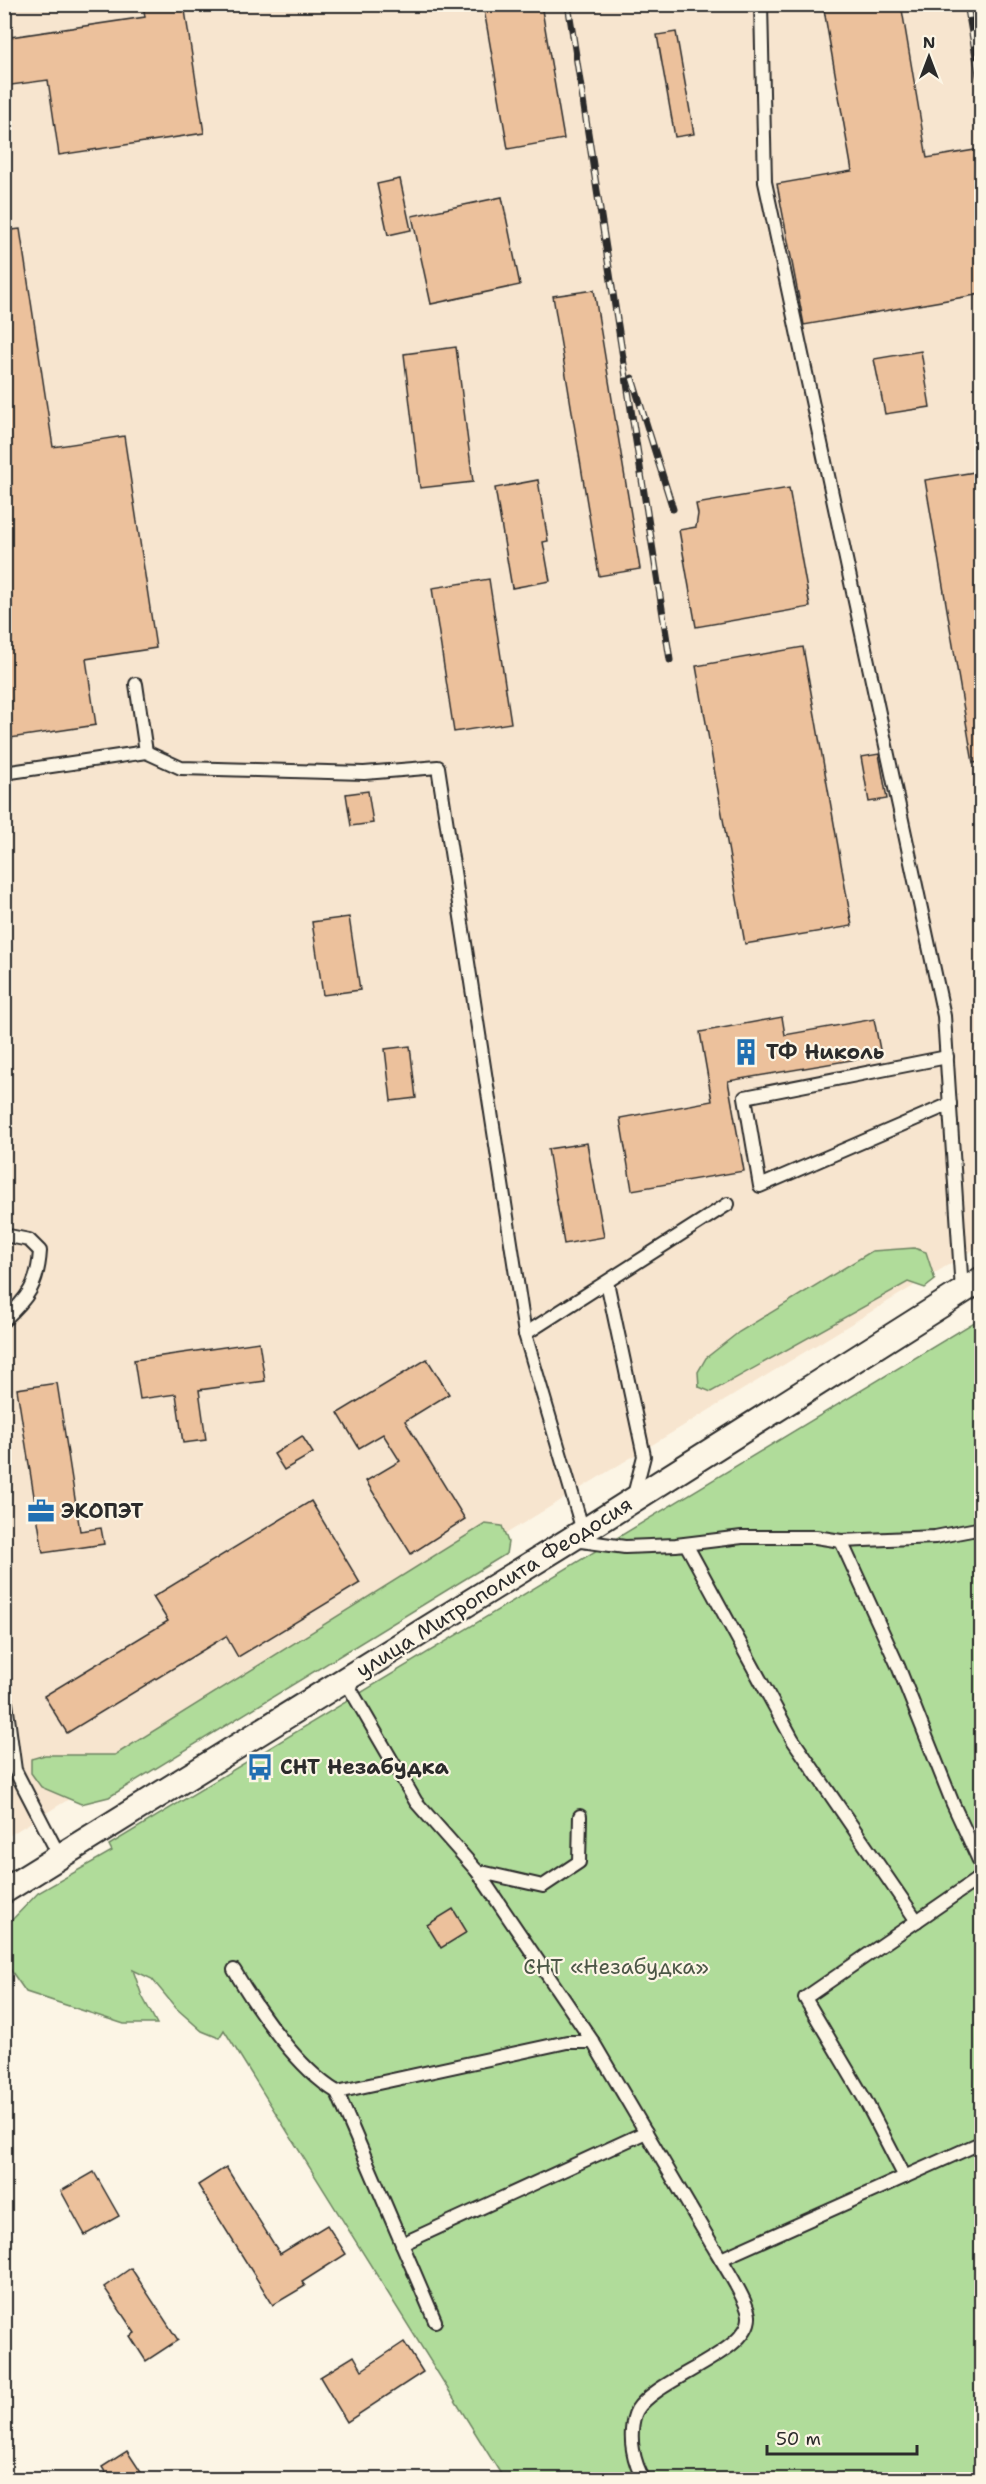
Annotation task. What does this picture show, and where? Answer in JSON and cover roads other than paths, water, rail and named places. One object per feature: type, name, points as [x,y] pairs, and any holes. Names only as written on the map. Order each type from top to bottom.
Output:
[{"type":"street","name":"улица Митрополита Феодосия","points":[[4,1891],[345,1680],[972,1285]]},
{"type":"lane","points":[[761,4],[765,182],[944,1016],[950,1104],[972,1285]]},
{"type":"lane","points":[[136,684],[146,752]]},
{"type":"lane","points":[[4,773],[146,752],[181,768],[364,773],[438,767],[525,1334],[576,1535],[625,1547],[686,1544],[741,1537],[816,1537],[841,1541],[935,1537],[981,1528]]},
{"type":"lane","points":[[947,1057],[745,1097],[760,1186],[950,1104]]},
{"type":"lane","points":[[525,1334],[728,1204]]},
{"type":"lane","points":[[4,1234],[29,1240],[40,1251],[39,1273],[23,1302],[4,1320]]},
{"type":"lane","points":[[607,1282],[644,1456],[632,1500]]},
{"type":"lane","points":[[841,1541],[898,1666],[953,1804],[981,1867]]},
{"type":"lane","points":[[686,1544],[794,1740],[917,1921]]},
{"type":"lane","points":[[345,1680],[416,1802],[477,1871],[593,2042],[721,2259],[749,2316],[742,2336],[709,2360],[658,2389],[637,2411],[631,2438],[637,2468],[644,2480]]},
{"type":"lane","points":[[4,1688],[15,1770],[60,1857]]},
{"type":"lane","points":[[477,1871],[543,1886],[579,1862],[580,1816]]},
{"type":"lane","points":[[905,2177],[864,2098],[805,1998],[981,1876]]},
{"type":"lane","points":[[234,1970],[250,1998],[280,2036],[319,2082],[337,2092],[435,2321]]},
{"type":"lane","points":[[337,2092],[567,2042],[593,2042]]},
{"type":"lane","points":[[402,2244],[646,2133]]},
{"type":"lane","points":[[721,2259],[978,2144]]},
{"type":"railway","points":[[568,4],[670,660]]},
{"type":"railway","points":[[967,4],[982,92]]},
{"type":"railway","points":[[632,378],[673,509]]},
{"type":"place","name":"ТФ Николь","points":[[746,1052]]},
{"type":"place","name":"ЭКОПЭТ","points":[[41,1511]]},
{"type":"place","name":"СНТ Незабудка","points":[[260,1767]]},
{"type":"park label","name":"СНТ «Незабудка»","points":[[616,1967]]}]
